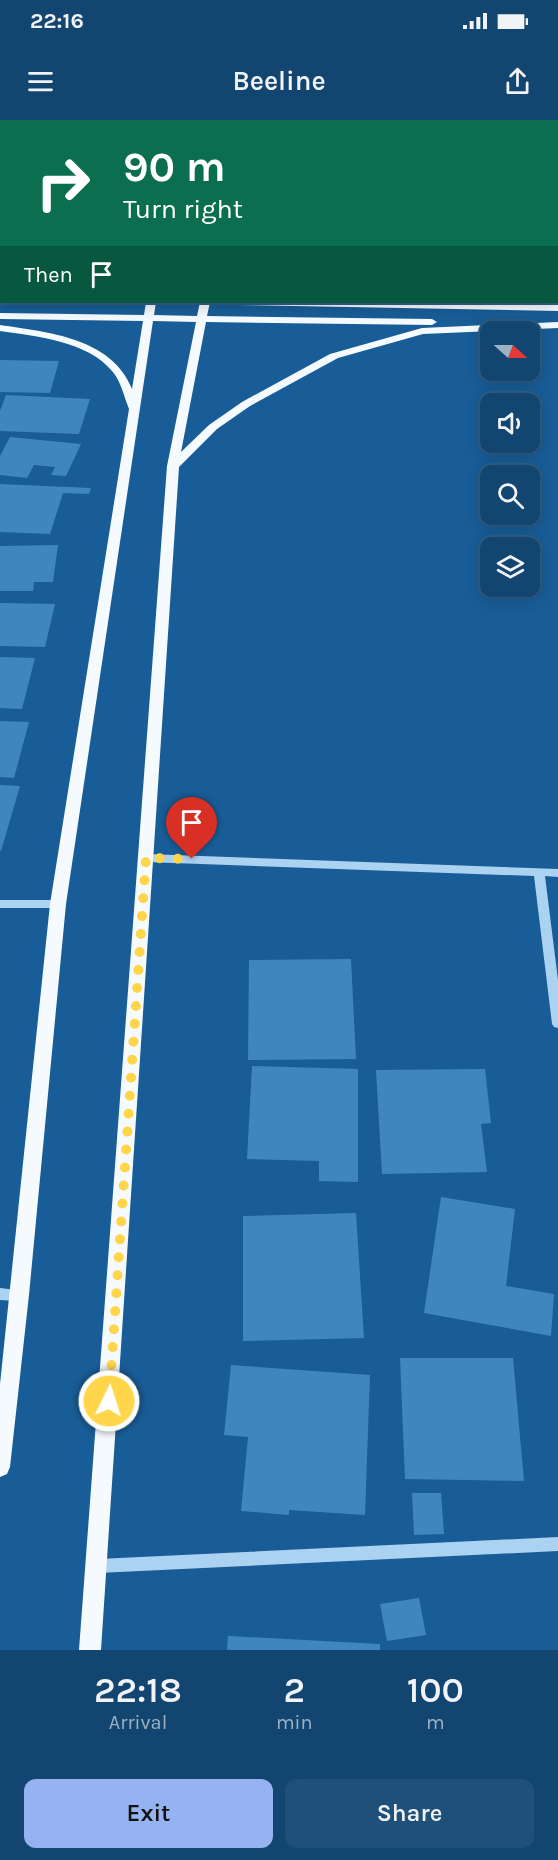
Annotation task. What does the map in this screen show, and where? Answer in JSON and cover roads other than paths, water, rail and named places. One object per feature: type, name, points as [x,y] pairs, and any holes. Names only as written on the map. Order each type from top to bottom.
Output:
[{"type":"main road","points":[[0,1467],[20,1295],[58,904],[151,303]]},
{"type":"main road","points":[[90,1650],[98,1566],[173,466],[205,303]]},
{"type":"main road","points":[[290,303],[558,308]]},
{"type":"main road","points":[[0,316],[558,325]]},
{"type":"main road","points":[[173,466],[213,427],[292,377],[334,356],[422,331],[558,325]]},
{"type":"main road","points":[[0,328],[38,334],[85,348],[116,368],[135,410]]},
{"type":"street","points":[[146,858],[558,873]]},
{"type":"street","points":[[539,872],[558,1024]]},
{"type":"street","points":[[0,903],[58,904]]},
{"type":"street","points":[[0,1294],[20,1295]]},
{"type":"street","points":[[98,1566],[558,1544]]}]
